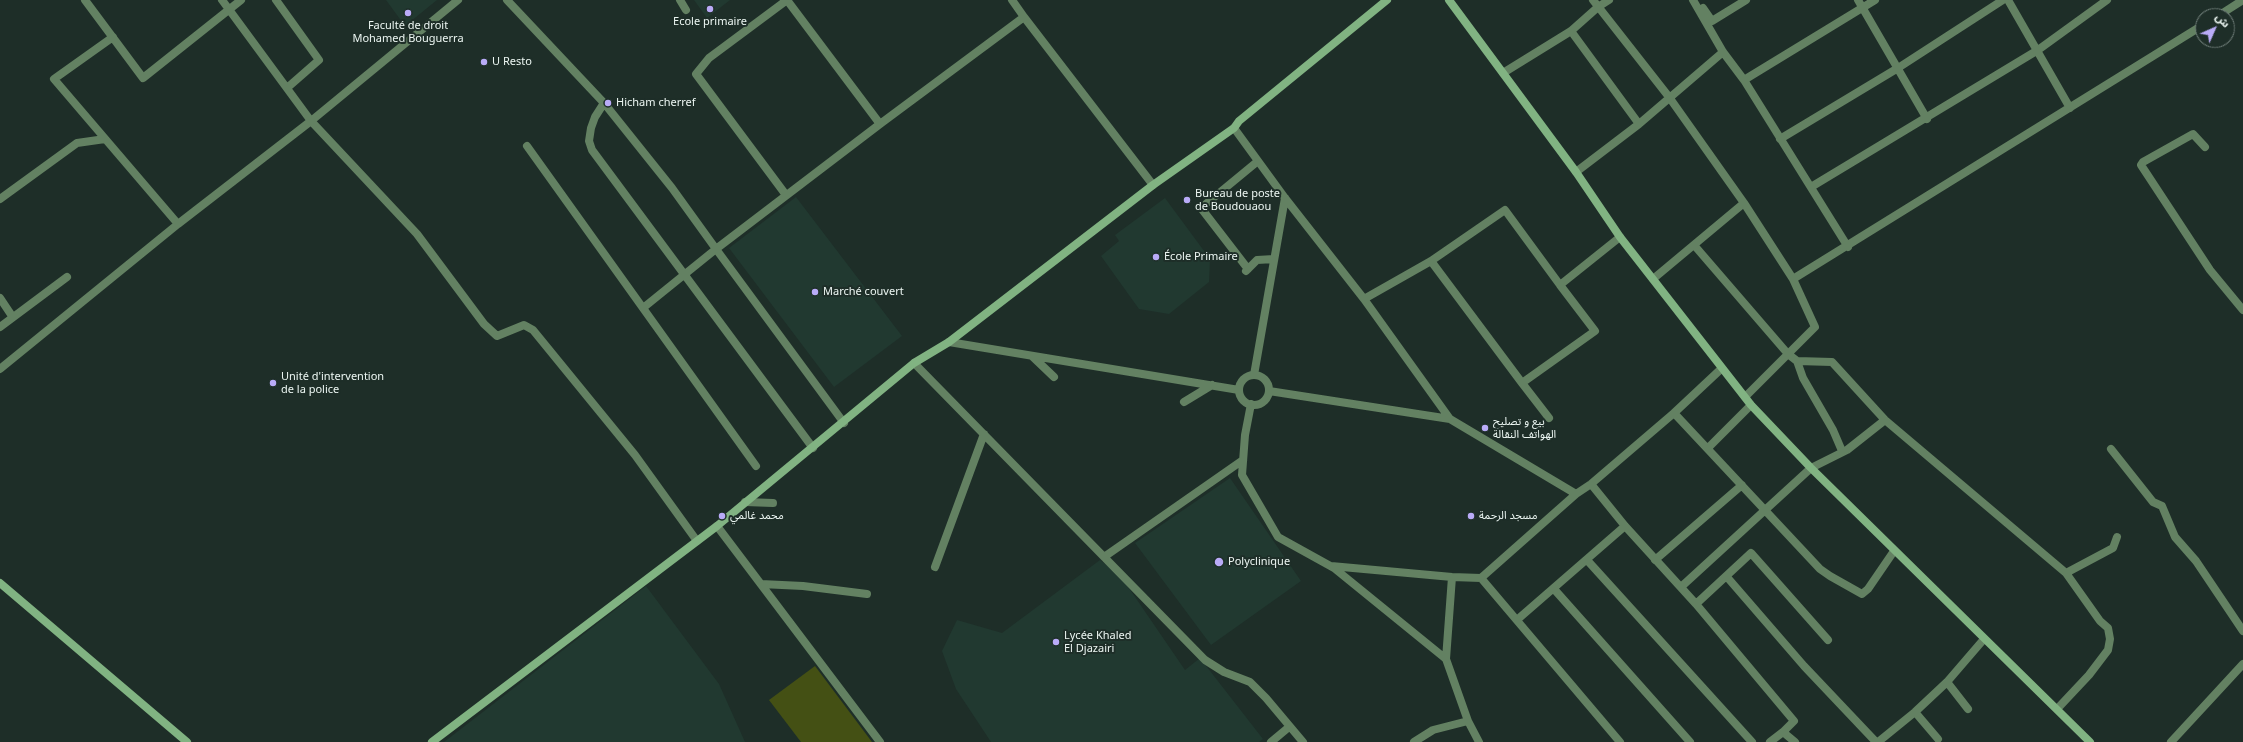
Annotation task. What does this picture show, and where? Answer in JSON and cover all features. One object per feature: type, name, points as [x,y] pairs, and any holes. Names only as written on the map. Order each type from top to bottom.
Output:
[{"type":"main road","points":[[432,742],[717,526],[914,363],[949,342],[1153,185],[1234,128],[1239,121],[1387,0]]},
{"type":"main road","points":[[1448,0],[1576,172],[1620,237],[1721,369],[1751,405],[1810,468],[1984,639],[2058,708],[2087,741]]},
{"type":"main road","points":[[0,583],[187,742]]},
{"type":"street","points":[[85,0],[143,78],[241,0]]},
{"type":"street","points":[[222,0],[311,121],[417,234],[484,324],[497,336],[524,325],[533,330],[635,455],[697,540]]},
{"type":"street","points":[[276,0],[319,60],[287,88]]},
{"type":"street","points":[[0,369],[178,224],[311,121],[458,0]]},
{"type":"street","points":[[507,0],[604,103],[672,188],[844,422]]},
{"type":"street","points":[[680,0],[686,10]]},
{"type":"street","points":[[786,195],[696,74],[709,58],[787,0],[880,124]]},
{"type":"street","points":[[1012,0],[1153,185]]},
{"type":"street","points":[[1503,74],[1571,31],[1596,3],[1609,0]]},
{"type":"street","points":[[1693,0],[1723,52],[1744,80],[1848,247]]},
{"type":"street","points":[[1698,0],[1712,21],[1746,0]]},
{"type":"street","points":[[1858,0],[1927,119]]},
{"type":"street","points":[[1744,80],[1875,0]]},
{"type":"street","points":[[1780,139],[1898,68],[2003,0]]},
{"type":"street","points":[[2008,0],[2070,108]]},
{"type":"street","points":[[1811,187],[1927,119],[2038,50],[2107,0]]},
{"type":"street","points":[[2230,8],[2243,0]]},
{"type":"street","points":[[1596,3],[1669,97],[1744,203],[1793,279],[1815,327],[1745,397]]},
{"type":"street","points":[[643,308],[786,195],[1024,16]]},
{"type":"street","points":[[1793,279],[1848,247],[2195,30]]},
{"type":"street","points":[[1571,31],[1639,124]]},
{"type":"street","points":[[113,37],[54,79],[178,224]]},
{"type":"street","points":[[1576,172],[1639,124],[1723,52]]},
{"type":"street","points":[[604,103],[595,117],[591,128],[589,141],[592,150],[813,448]]},
{"type":"street","points":[[1234,128],[1285,198],[1364,300],[1450,419]]},
{"type":"street","points":[[2204,147],[2193,134],[2143,162],[2141,166],[2210,270],[2243,310]]},
{"type":"street","points":[[0,198],[77,144],[105,139]]},
{"type":"street","points":[[527,146],[756,466]]},
{"type":"street","points":[[1258,161],[1201,208],[1247,270],[1257,260],[1274,259]]},
{"type":"street","points":[[1254,375],[1285,198]]},
{"type":"street","points":[[1653,279],[1744,203]]},
{"type":"street","points":[[1364,300],[1431,260],[1505,210],[1595,331],[1522,383]]},
{"type":"street","points":[[1560,285],[1620,237]]},
{"type":"street","points":[[1694,245],[1788,354],[1797,361],[1803,378],[1833,430],[1842,452]]},
{"type":"street","points":[[1431,260],[1549,418]]},
{"type":"street","points":[[0,327],[12,316],[67,277]]},
{"type":"street","points":[[0,298],[12,316]]},
{"type":"street","points":[[949,342],[1239,390]]},
{"type":"street","points":[[1032,356],[1054,377]]},
{"type":"street","points":[[1797,361],[1832,362],[1885,420],[2066,573],[2100,621],[2108,628],[2110,639],[2108,650],[2089,675],[2058,708]]},
{"type":"street","points":[[914,363],[1205,660],[1224,672],[1250,682],[1266,698],[1303,742]]},
{"type":"street","points":[[1331,566],[1452,577],[1481,578],[1576,494],[1591,484],[1674,413],[1721,369]]},
{"type":"street","points":[[1254,375],[1263,378],[1269,391],[1264,400],[1256,404],[1250,404],[1242,398],[1239,390],[1242,381],[1254,375]]},
{"type":"street","points":[[1184,402],[1212,385]]},
{"type":"street","points":[[1269,391],[1450,419],[1576,494]]},
{"type":"street","points":[[1250,404],[1245,435],[1242,475],[1278,537],[1331,566],[1446,659]]},
{"type":"street","points":[[1708,448],[1751,405]]},
{"type":"street","points":[[1674,413],[1820,569],[1862,594],[1868,590],[1894,550]]},
{"type":"street","points":[[1681,587],[1810,468],[1847,450],[1885,420]]},
{"type":"street","points":[[935,567],[984,434]]},
{"type":"street","points":[[2111,449],[2153,502],[2162,506],[2175,537],[2200,566],[2243,631]]},
{"type":"street","points":[[1104,557],[1243,460]]},
{"type":"street","points":[[1591,484],[1625,526],[1696,604],[1794,721],[1770,742]]},
{"type":"street","points":[[1655,560],[1742,485]]},
{"type":"street","points":[[746,502],[773,503]]},
{"type":"street","points":[[717,526],[880,742]]},
{"type":"street","points":[[1518,619],[1625,526]]},
{"type":"street","points":[[2066,573],[2113,548],[2117,537]]},
{"type":"street","points":[[1696,604],[1751,554],[1828,640]]},
{"type":"street","points":[[1587,560],[1752,742]]},
{"type":"street","points":[[1452,577],[1446,659],[1468,720],[1479,742]]},
{"type":"street","points":[[1727,577],[1804,666],[1877,742],[1915,712],[1947,682],[1984,639]]},
{"type":"street","points":[[1481,578],[1518,619],[1620,742]]},
{"type":"street","points":[[761,584],[802,586],[867,594]]},
{"type":"street","points":[[1554,589],[1690,742]]},
{"type":"street","points":[[2171,742],[2243,664]]},
{"type":"street","points":[[1947,682],[1968,710]]},
{"type":"street","points":[[1915,712],[1938,739]]},
{"type":"street","points":[[1414,742],[1433,730],[1468,720]]},
{"type":"street","points":[[1272,742],[1289,727]]},
{"type":"street","points":[[1782,732],[1795,742]]},
{"type":"shaded area","name":"Faculté de droit Mohamed Bouguerra","points":[[386,0],[437,0],[405,26]]},
{"type":"shaded area","name":"Ecole primaire","points":[[694,0],[730,0],[707,18]]},
{"type":"shaded area","name":"Marché couvert","points":[[796,197],[902,336],[834,387],[729,248]]},
{"type":"shaded area","name":"École Primaire","points":[[1165,198],[1210,259],[1209,282],[1169,314],[1139,309],[1101,256],[1119,241],[1115,235]]},
{"type":"shaded area","name":"Polyclinique","points":[[1230,478],[1301,581],[1211,645],[1135,543]]},
{"type":"shaded area","name":"Lycée Khaled El Djazairi","points":[[1100,560],[1120,575],[1185,670],[1200,658],[1263,739],[1259,742],[991,742],[956,689],[942,651],[957,620],[1002,633]]},
{"type":"shaded area","points":[[646,586],[719,684],[745,742],[444,742]]},
{"type":"green space","points":[[815,666],[872,742],[801,742],[769,700]]},
{"type":"place","name":"Ecole primaire","points":[[710,9]]},
{"type":"place","name":"Faculté de droit Mohamed Bouguerra","points":[[408,13]]},
{"type":"place","name":"U Resto","points":[[484,62]]},
{"type":"place","name":"Hicham cherref","points":[[608,103]]},
{"type":"place","name":"Bureau de poste de Boudouaou","points":[[1187,200]]},
{"type":"place","name":"École Primaire","points":[[1156,257]]},
{"type":"place","name":"Marché couvert","points":[[815,292]]},
{"type":"place","name":"Unité d'intervention de la police","points":[[273,383]]},
{"type":"place","name":"بيع و تصليح الهواتف النقالة","points":[[1485,428]]},
{"type":"place","name":"محمد غالمي","points":[[722,516]]},
{"type":"place","name":"مسجد الرحمة","points":[[1471,516]]},
{"type":"place","name":"Polyclinique","points":[[1219,562]]},
{"type":"place","name":"Lycée Khaled El Djazairi","points":[[1056,642]]}]
